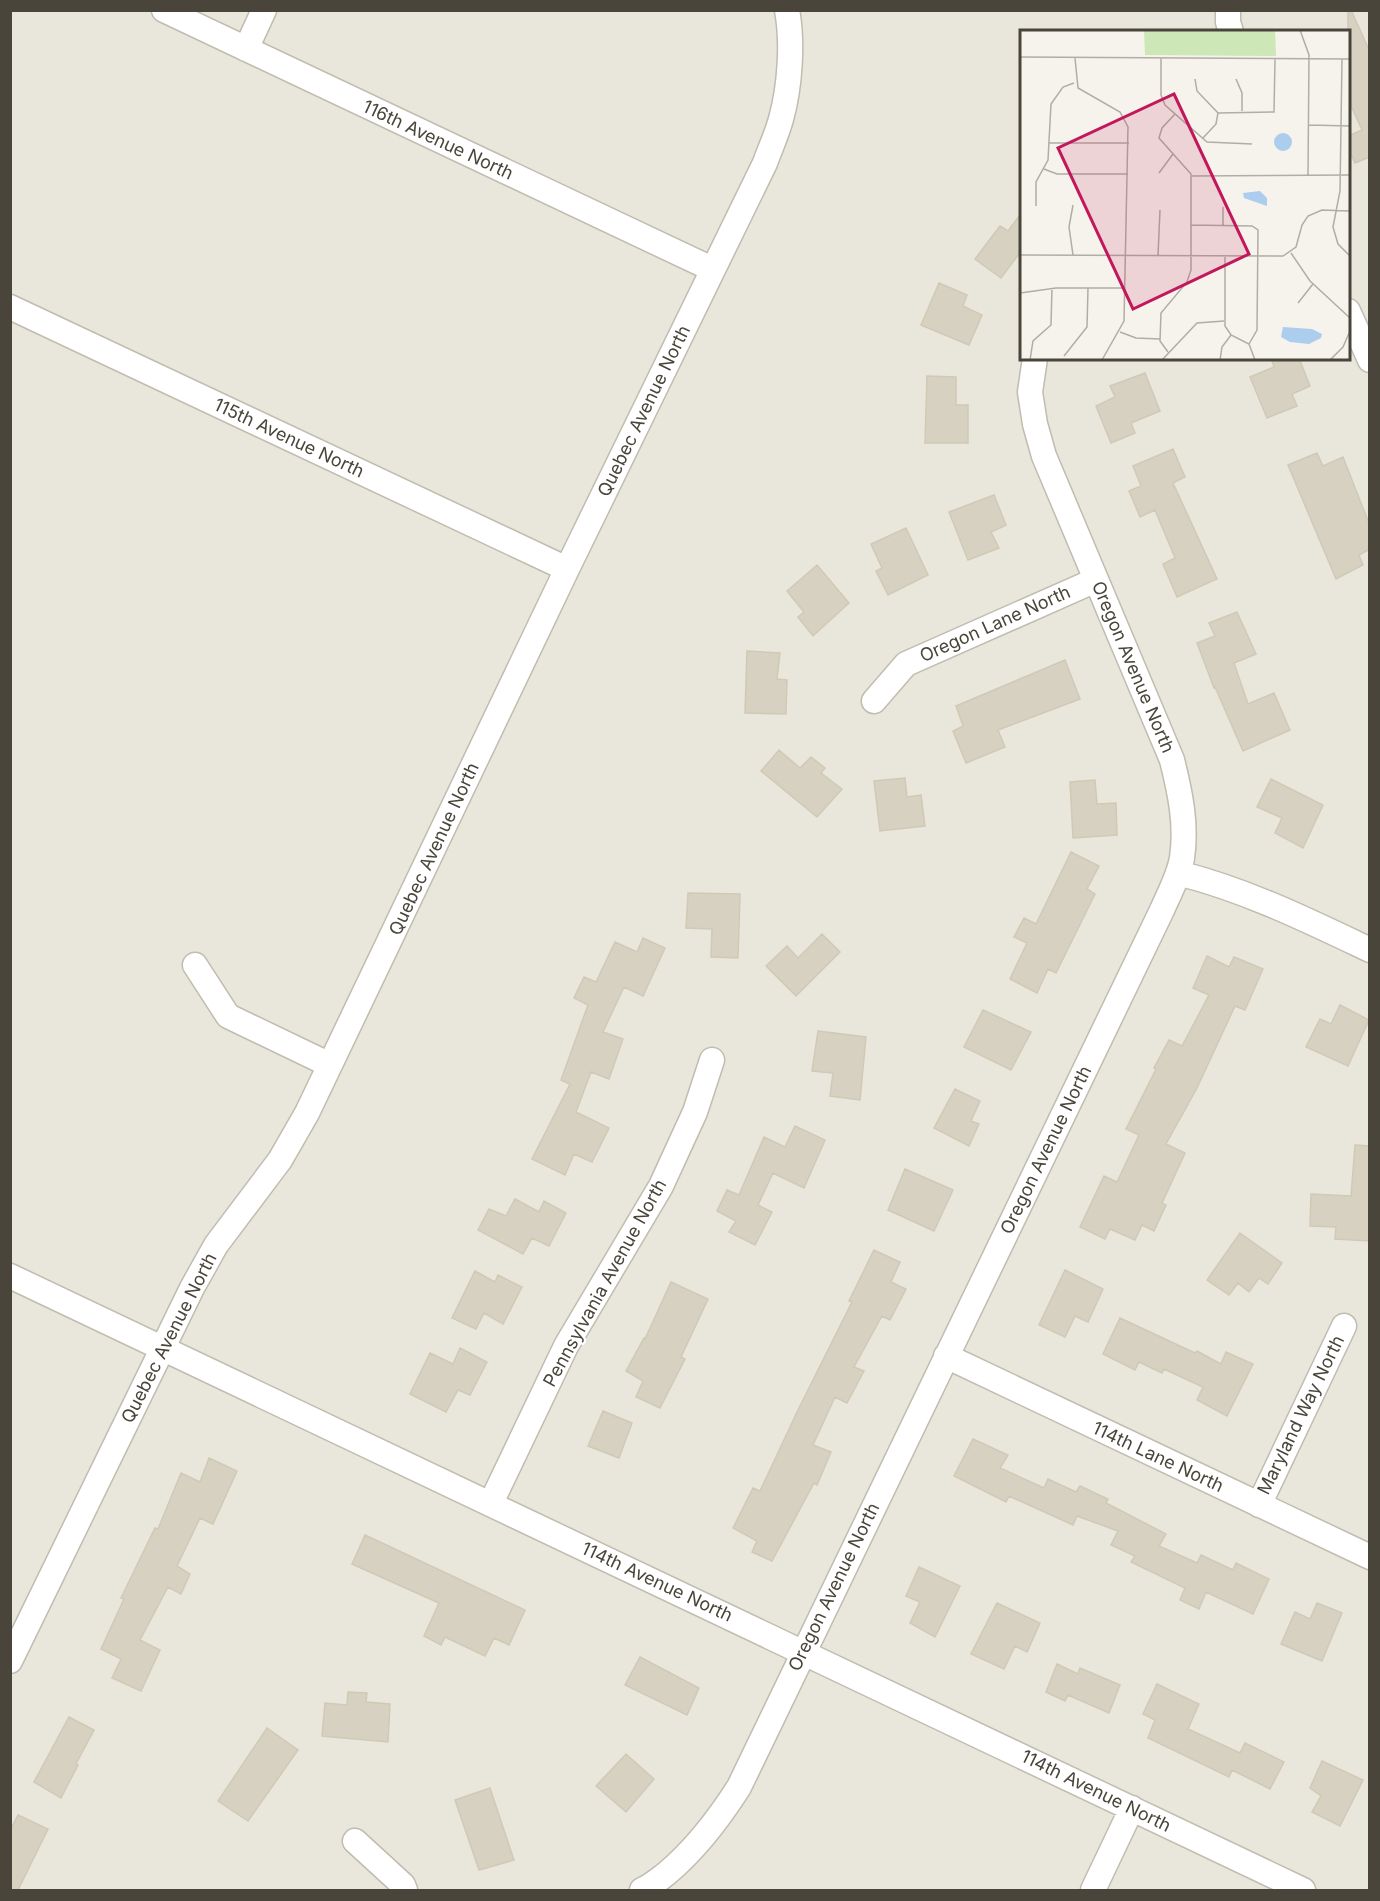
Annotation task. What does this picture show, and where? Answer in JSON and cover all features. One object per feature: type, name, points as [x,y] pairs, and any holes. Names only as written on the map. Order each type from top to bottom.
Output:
[{"type":"street","name":"116th Avenue North","points":[[164,10],[712,269]]},
{"type":"street","points":[[246,49],[264,10]]},
{"type":"street","name":"Quebec Avenue North","points":[[10,1661],[192,1288],[216,1245],[280,1160],[330,1065],[567,569],[765,164],[781,118],[789,72],[790,24],[787,10]]},
{"type":"street","points":[[1228,10],[1230,30]]},
{"type":"street","name":"115th Avenue North","points":[[10,307],[567,569]]},
{"type":"street","points":[[1350,315],[1370,360]]},
{"type":"street","name":"Oregon Avenue North","points":[[642,1890],[684,1859],[714,1825],[739,1787],[1157,921],[1178,873],[1182,848],[1182,799],[1172,760],[1044,456],[1035,424],[1030,392],[1035,360]]},
{"type":"street","name":"Oregon Lane North","points":[[874,701],[906,664],[1096,580]]},
{"type":"street","points":[[1178,873],[1243,892],[1370,950]]},
{"type":"street","points":[[195,965],[228,1016],[330,1065]]},
{"type":"street","name":"Pennsylvania Avenue North","points":[[491,1503],[566,1346],[661,1186],[695,1112],[712,1060]]},
{"type":"street","name":"114th Avenue North","points":[[10,1276],[1303,1890]]},
{"type":"street","name":"Maryland Way North","points":[[1258,1505],[1344,1326]]},
{"type":"street","name":"114th Lane North","points":[[946,1356],[1370,1557]]},
{"type":"street","points":[[1094,1890],[1132,1808]]},
{"type":"street","points":[[355,1841],[403,1885],[405,1890]]},
{"type":"shaded area","points":[[11,11],[1369,11],[1369,1890],[11,1890]]},
{"type":"building","points":[[1348,10],[1351,10],[1370,52],[1370,157],[1355,163],[1350,152],[1350,135],[1362,130],[1350,103],[1350,30],[1348,30]]},
{"type":"building","points":[[1020,215],[1020,253],[1001,278],[975,259],[1000,226],[1008,231]]},
{"type":"building","points":[[939,283],[967,295],[963,306],[982,315],[969,345],[921,325]]},
{"type":"building","points":[[1272,360],[1300,360],[1310,386],[1292,394],[1297,406],[1267,418],[1250,377],[1274,367]]},
{"type":"building","points":[[1145,373],[1160,411],[1131,423],[1135,433],[1111,443],[1096,406],[1115,397],[1110,386]]},
{"type":"building","points":[[927,376],[956,377],[956,405],[968,405],[968,443],[925,443]]},
{"type":"building","points":[[1173,449],[1185,477],[1173,483],[1217,579],[1177,597],[1163,564],[1175,558],[1155,510],[1140,517],[1129,491],[1141,486],[1133,466]]},
{"type":"building","points":[[1317,453],[1323,466],[1343,457],[1370,526],[1370,549],[1359,555],[1363,565],[1336,579],[1288,465]]},
{"type":"building","points":[[994,495],[1006,525],[991,532],[999,548],[968,560],[949,512]]},
{"type":"building","points":[[906,528],[928,575],[888,595],[876,571],[882,568],[871,544]]},
{"type":"building","points":[[817,565],[849,603],[813,636],[798,617],[804,612],[787,591]]},
{"type":"building","points":[[1237,612],[1256,654],[1234,663],[1248,704],[1274,693],[1290,730],[1243,751],[1214,688],[1197,643],[1215,636],[1209,623]]},
{"type":"building","points":[[747,651],[780,653],[777,679],[787,680],[786,714],[745,713]]},
{"type":"building","points":[[1065,660],[1080,699],[998,730],[1005,747],[966,763],[953,731],[963,726],[956,706]]},
{"type":"building","points":[[779,750],[800,768],[811,757],[825,768],[821,773],[842,789],[817,817],[761,771]]},
{"type":"building","points":[[905,778],[907,797],[921,795],[925,826],[880,831],[874,781]]},
{"type":"building","points":[[1271,779],[1323,805],[1303,848],[1275,833],[1282,818],[1257,807]]},
{"type":"building","points":[[1095,780],[1097,804],[1116,803],[1117,835],[1073,838],[1070,782]]},
{"type":"building","points":[[1071,852],[1099,866],[1087,889],[1095,894],[1056,973],[1048,969],[1037,993],[1010,979],[1027,943],[1014,937],[1024,918],[1036,924]]},
{"type":"building","points":[[688,893],[740,894],[738,958],[711,957],[712,929],[686,928]]},
{"type":"building","points":[[822,934],[840,952],[796,996],[766,966],[787,946],[798,958]]},
{"type":"building","points":[[643,938],[665,948],[643,996],[624,987],[603,1032],[623,1039],[609,1079],[591,1072],[576,1112],[609,1128],[592,1162],[574,1154],[565,1175],[532,1159],[570,1084],[561,1080],[588,1005],[574,998],[584,977],[596,982],[615,942],[637,952]]},
{"type":"building","points":[[1207,956],[1229,967],[1234,957],[1263,969],[1245,1010],[1235,1006],[1197,1088],[1166,1144],[1185,1153],[1162,1203],[1166,1205],[1154,1231],[1142,1225],[1135,1240],[1110,1229],[1105,1239],[1080,1227],[1104,1176],[1117,1182],[1139,1135],[1126,1129],[1169,1040],[1182,1046],[1209,995],[1193,988]]},
{"type":"building","points":[[1340,1005],[1369,1020],[1348,1066],[1306,1047],[1320,1019],[1331,1024]]},
{"type":"building","points":[[983,1010],[1031,1032],[1011,1070],[964,1047]]},
{"type":"building","points":[[818,1031],[866,1037],[860,1100],[830,1096],[833,1073],[812,1071]]},
{"type":"building","points":[[955,1089],[980,1101],[971,1121],[979,1124],[969,1146],[934,1128]]},
{"type":"building","points":[[795,1126],[825,1140],[804,1188],[773,1173],[758,1205],[772,1212],[755,1245],[729,1232],[736,1221],[717,1211],[727,1190],[739,1195],[764,1137],[785,1147]]},
{"type":"building","points":[[1355,1145],[1370,1146],[1370,1241],[1335,1239],[1336,1227],[1310,1226],[1311,1194],[1351,1196]]},
{"type":"building","points":[[905,1169],[953,1190],[934,1231],[888,1210]]},
{"type":"building","points":[[515,1199],[539,1212],[544,1201],[566,1213],[549,1246],[532,1238],[523,1254],[478,1230],[489,1209],[506,1216]]},
{"type":"building","points":[[1240,1233],[1282,1263],[1268,1284],[1259,1278],[1249,1292],[1238,1283],[1229,1295],[1207,1280]]},
{"type":"building","points":[[874,1250],[900,1262],[891,1282],[906,1289],[890,1320],[882,1316],[854,1367],[864,1371],[847,1403],[835,1397],[813,1445],[831,1452],[817,1485],[814,1483],[772,1561],[752,1552],[757,1541],[733,1528],[753,1488],[760,1491],[852,1302],[849,1301]]},
{"type":"building","points":[[1065,1270],[1103,1289],[1088,1322],[1075,1316],[1065,1337],[1039,1325]]},
{"type":"building","points":[[475,1271],[495,1282],[498,1275],[522,1287],[503,1324],[484,1313],[476,1329],[452,1318]]},
{"type":"building","points":[[671,1282],[708,1299],[681,1357],[685,1359],[660,1408],[636,1397],[643,1381],[626,1371],[645,1339]]},
{"type":"building","points":[[1120,1318],[1195,1353],[1197,1351],[1221,1364],[1226,1352],[1253,1364],[1227,1416],[1197,1400],[1203,1387],[1164,1369],[1162,1373],[1139,1362],[1135,1370],[1103,1354]]},
{"type":"building","points":[[460,1348],[487,1362],[470,1395],[458,1390],[446,1412],[410,1394],[430,1353],[453,1364]]},
{"type":"building","points":[[603,1411],[632,1423],[619,1458],[588,1446]]},
{"type":"building","points":[[973,1439],[1008,1455],[1000,1468],[1044,1488],[1048,1479],[1076,1492],[1080,1486],[1108,1499],[1106,1503],[1166,1534],[1159,1546],[1197,1563],[1201,1555],[1233,1570],[1236,1563],[1269,1579],[1253,1614],[1206,1592],[1199,1609],[1180,1600],[1185,1588],[1131,1562],[1135,1556],[1111,1545],[1118,1531],[1077,1516],[1073,1525],[1009,1496],[1006,1502],[954,1476]]},
{"type":"building","points":[[209,1458],[237,1471],[213,1524],[200,1518],[177,1566],[190,1574],[181,1594],[168,1587],[140,1640],[160,1650],[141,1691],[112,1678],[121,1659],[101,1649],[124,1599],[121,1598],[155,1528],[158,1529],[181,1473],[200,1482]]},
{"type":"building","points":[[365,1535],[525,1610],[509,1645],[494,1638],[485,1656],[445,1637],[441,1645],[424,1636],[439,1603],[352,1564]]},
{"type":"building","points":[[919,1567],[960,1586],[935,1637],[910,1623],[920,1602],[906,1596]]},
{"type":"building","points":[[997,1603],[1040,1623],[1027,1652],[1015,1646],[1004,1669],[971,1654]]},
{"type":"building","points":[[1317,1603],[1342,1613],[1322,1661],[1281,1644],[1295,1612],[1310,1619]]},
{"type":"building","points":[[640,1657],[699,1688],[687,1715],[625,1685]]},
{"type":"building","points":[[1057,1664],[1078,1674],[1080,1668],[1120,1685],[1109,1713],[1068,1695],[1065,1701],[1046,1692]]},
{"type":"building","points":[[1157,1684],[1199,1704],[1188,1729],[1240,1753],[1245,1743],[1284,1762],[1270,1789],[1232,1770],[1229,1777],[1148,1738],[1155,1720],[1143,1714]]},
{"type":"building","points":[[348,1692],[367,1693],[366,1702],[390,1704],[388,1742],[322,1736],[325,1703],[347,1705]]},
{"type":"building","points":[[69,1717],[94,1730],[61,1798],[34,1782]]},
{"type":"building","points":[[267,1728],[298,1750],[248,1821],[218,1801]]},
{"type":"building","points":[[626,1754],[654,1779],[626,1812],[596,1786]]},
{"type":"building","points":[[1322,1761],[1363,1780],[1340,1826],[1312,1812],[1321,1796],[1310,1788]]},
{"type":"building","points":[[490,1788],[514,1860],[479,1870],[455,1800]]},
{"type":"building","points":[[18,1815],[48,1829],[18,1890],[10,1890],[10,1831]]}]
